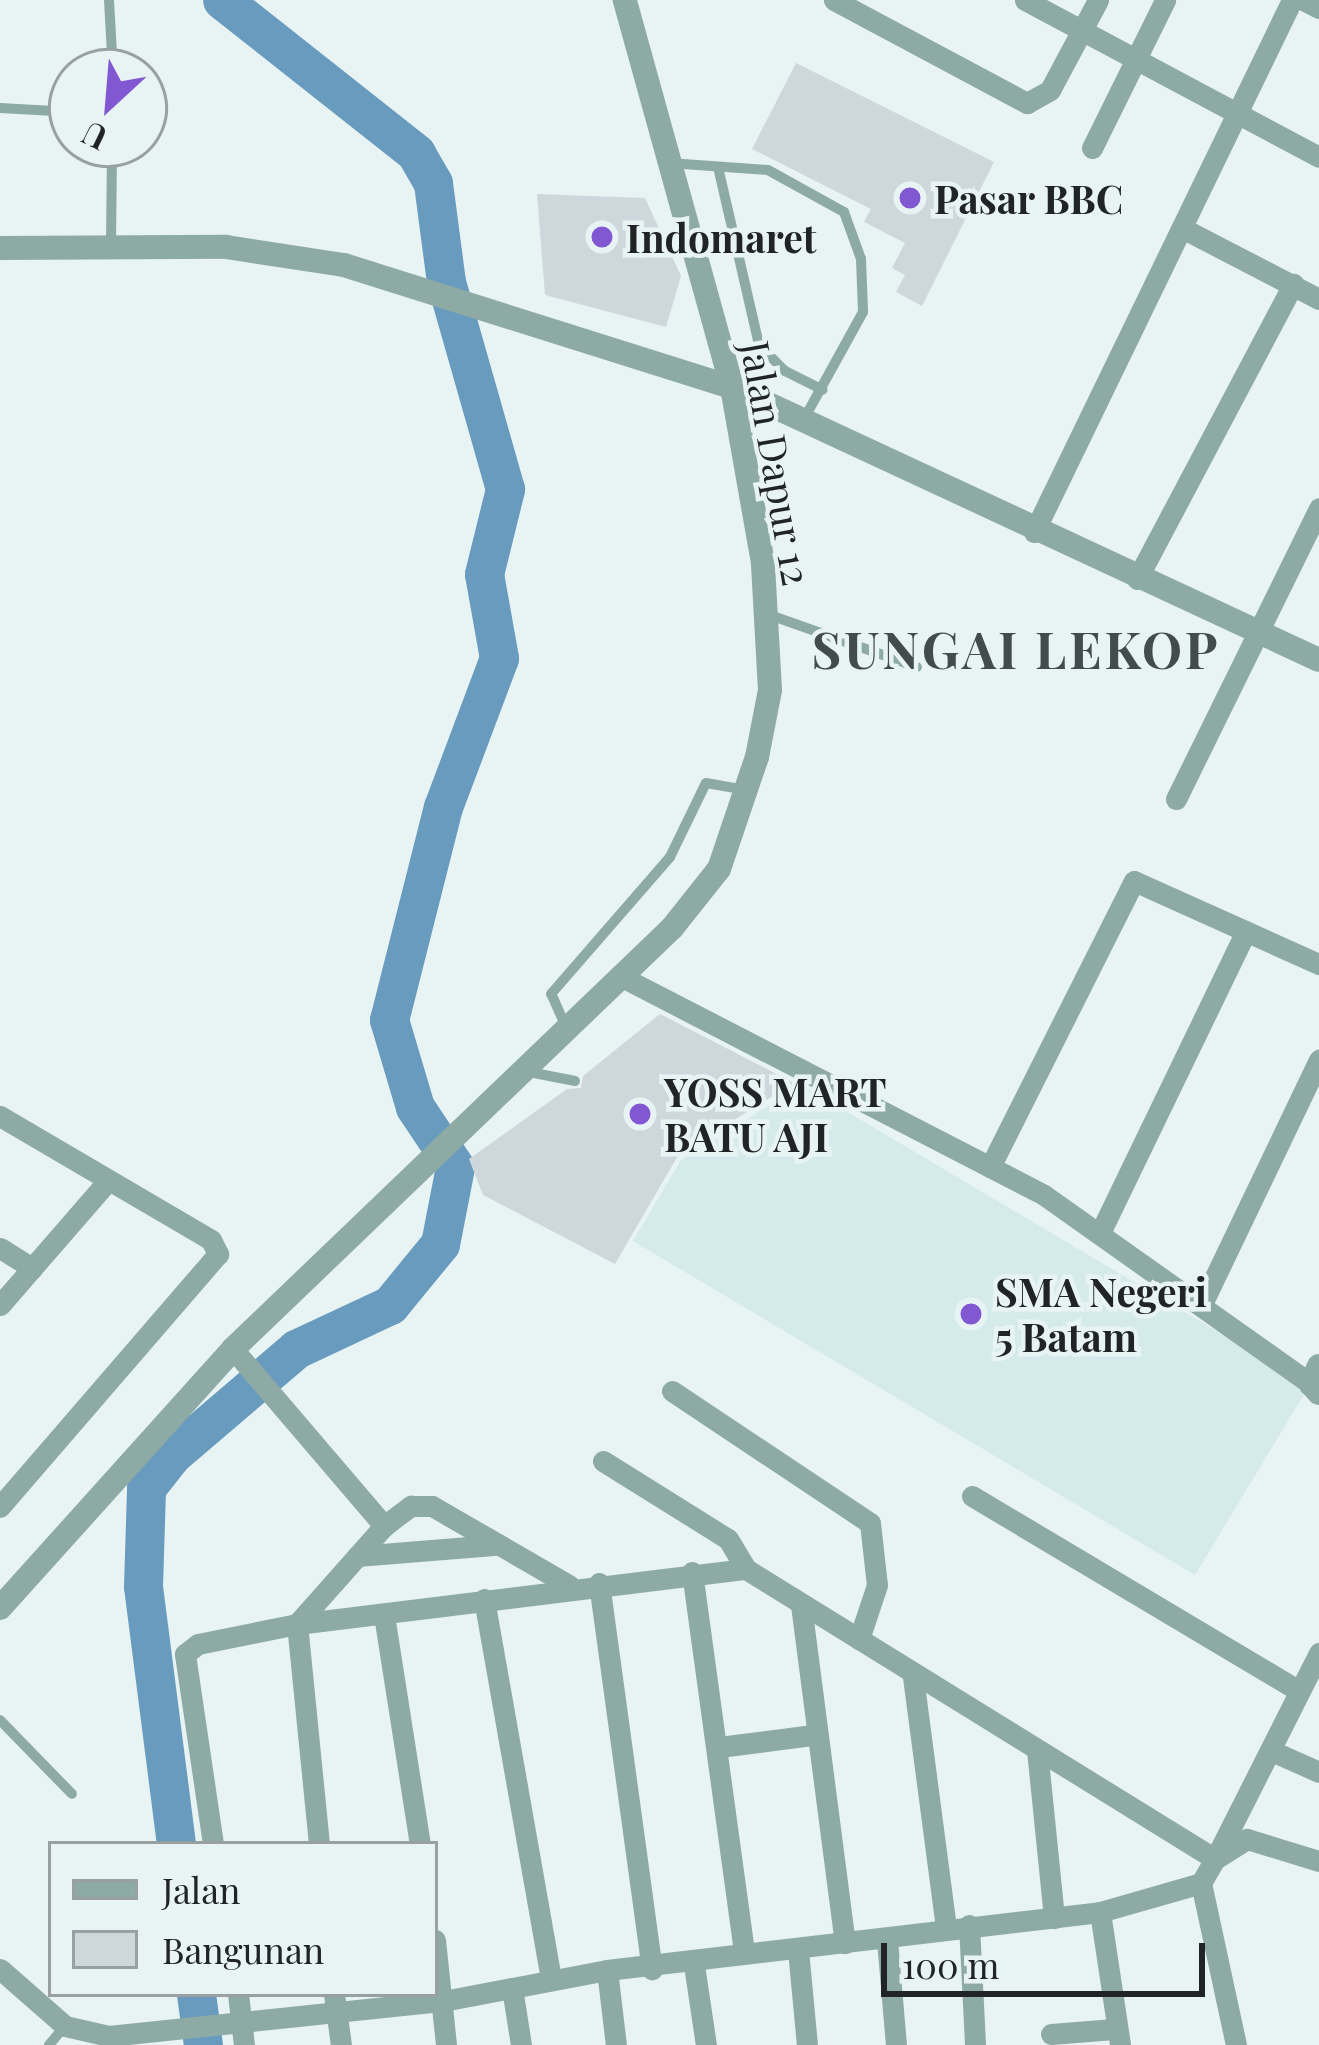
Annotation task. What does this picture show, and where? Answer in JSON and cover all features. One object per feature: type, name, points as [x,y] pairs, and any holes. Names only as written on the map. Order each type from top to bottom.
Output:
[{"type":"street","name":"Jalan Dapur 12","points":[[2,1602],[400,1186],[699,900],[747,791],[763,724],[767,614],[731,387],[625,0]]},
{"type":"street","points":[[834,0],[1027,103],[1050,90],[1098,0]]},
{"type":"street","points":[[1024,0],[1319,157]]},
{"type":"street","points":[[1092,148],[1165,0]]},
{"type":"street","points":[[1034,532],[1292,0]]},
{"type":"street","points":[[1303,0],[1319,8]]},
{"type":"street","points":[[1182,229],[1319,299]]},
{"type":"street","points":[[0,248],[226,247],[344,265],[731,387],[1034,532],[1319,660]]},
{"type":"street","points":[[1137,579],[1292,284]]},
{"type":"street","points":[[1176,800],[1319,508]]},
{"type":"street","points":[[990,1167],[1134,881],[1319,964]]},
{"type":"street","points":[[1100,1233],[1246,931]]},
{"type":"street","points":[[620,976],[990,1167],[1100,1233],[1316,1381]]},
{"type":"street","points":[[1202,1304],[1319,1060]]},
{"type":"street","points":[[0,1116],[211,1240],[218,1254],[0,1507]]},
{"type":"street","points":[[0,1305],[107,1182]]},
{"type":"street","points":[[0,1248],[32,1268]]},
{"type":"street","points":[[238,1356],[384,1526]]},
{"type":"street","points":[[672,1391],[870,1523],[878,1585],[859,1639]]},
{"type":"street","points":[[603,1460],[728,1539],[746,1570],[1215,1859]]},
{"type":"street","points":[[972,1496],[1296,1689]]},
{"type":"street","points":[[319,1841],[297,1624],[384,1526],[411,1506],[432,1506],[569,1585]]},
{"type":"street","points":[[357,1556],[494,1545]]},
{"type":"street","points":[[213,1841],[185,1654],[198,1644],[297,1624],[569,1585],[746,1570]]},
{"type":"street","points":[[692,1572],[744,1953]]},
{"type":"street","points":[[598,1583],[652,1969]]},
{"type":"street","points":[[484,1599],[551,1979]]},
{"type":"street","points":[[801,1605],[813,1736],[845,1943]]},
{"type":"street","points":[[384,1615],[420,1841]]},
{"type":"street","points":[[1236,2045],[1201,1883],[1272,1751],[1296,1689],[1319,1653]]},
{"type":"street","points":[[914,1677],[975,2045]]},
{"type":"street","points":[[719,1747],[813,1736]]},
{"type":"street","points":[[1037,1750],[1054,1918]]},
{"type":"street","points":[[1272,1751],[1319,1772]]},
{"type":"street","points":[[1215,1859],[1257,1838],[1319,1861]]},
{"type":"street","points":[[0,1969],[64,2026],[109,2036],[237,2031],[335,2003],[442,2001],[608,1970],[694,1965],[744,1953],[1100,1912],[1201,1883]]},
{"type":"street","points":[[1051,2034],[1117,2037],[1100,1912]]},
{"type":"street","points":[[887,1940],[896,2045]]},
{"type":"street","points":[[798,1950],[807,2045]]},
{"type":"street","points":[[694,1965],[706,2045]]},
{"type":"street","points":[[438,1966],[446,2045]]},
{"type":"street","points":[[608,1970],[616,2045]]},
{"type":"street","points":[[512,1988],[520,2045]]},
{"type":"street","points":[[237,2031],[238,1997]]},
{"type":"street","points":[[335,2003],[341,2045]]},
{"type":"lane","points":[[109,0],[112,48]]},
{"type":"lane","points":[[0,108],[48,111]]},
{"type":"lane","points":[[669,163],[799,182],[844,212],[856,236],[862,312],[802,422]]},
{"type":"lane","points":[[718,167],[759,345],[785,370],[823,390]]},
{"type":"lane","points":[[111,246],[112,168]]},
{"type":"lane","points":[[767,614],[916,667]]},
{"type":"lane","points":[[566,1027],[550,994],[670,857],[706,783],[747,791]]},
{"type":"lane","points":[[521,1070],[575,1081]]},
{"type":"lane","points":[[0,1720],[71,1794]]},
{"type":"lane","points":[[49,2045],[64,2026]]},
{"type":"shaded area","name":"SMA Negeri 5 Batam","points":[[802,1085],[1309,1386],[1195,1575],[633,1241],[681,1160]]},
{"type":"building","points":[[796,63],[994,162],[922,306],[896,292],[905,275],[892,268],[905,243],[864,222],[871,209],[752,149]]},
{"type":"building","name":"Indomaret","points":[[537,194],[645,198],[681,276],[666,327],[545,295]]},
{"type":"building","name":"YOSS MART BATU AJI","points":[[660,1014],[794,1083],[679,1154],[615,1264],[483,1195],[469,1159],[567,1089],[581,1088],[583,1076]]},
{"type":"waterway","points":[[176,1841],[143,1586],[146,1488],[172,1455],[296,1349],[390,1305],[440,1244],[455,1167],[415,1107],[389,1020],[443,807],[499,658],[484,574],[505,489],[446,282],[433,183],[416,153],[222,0]]},
{"type":"waterway","points":[[196,1997],[203,2045]]},
{"type":"place","name":"Pasar BBC","points":[[910,198]]},
{"type":"place","name":"Indomaret","points":[[602,237]]},
{"type":"place","name":"YOSS MART BATU AJI","points":[[640,1114]]},
{"type":"place","name":"SMA Negeri 5 Batam","points":[[971,1314]]},
{"type":"district","name":"SUNGAI LEKOP","points":[[1016,648]]}]
